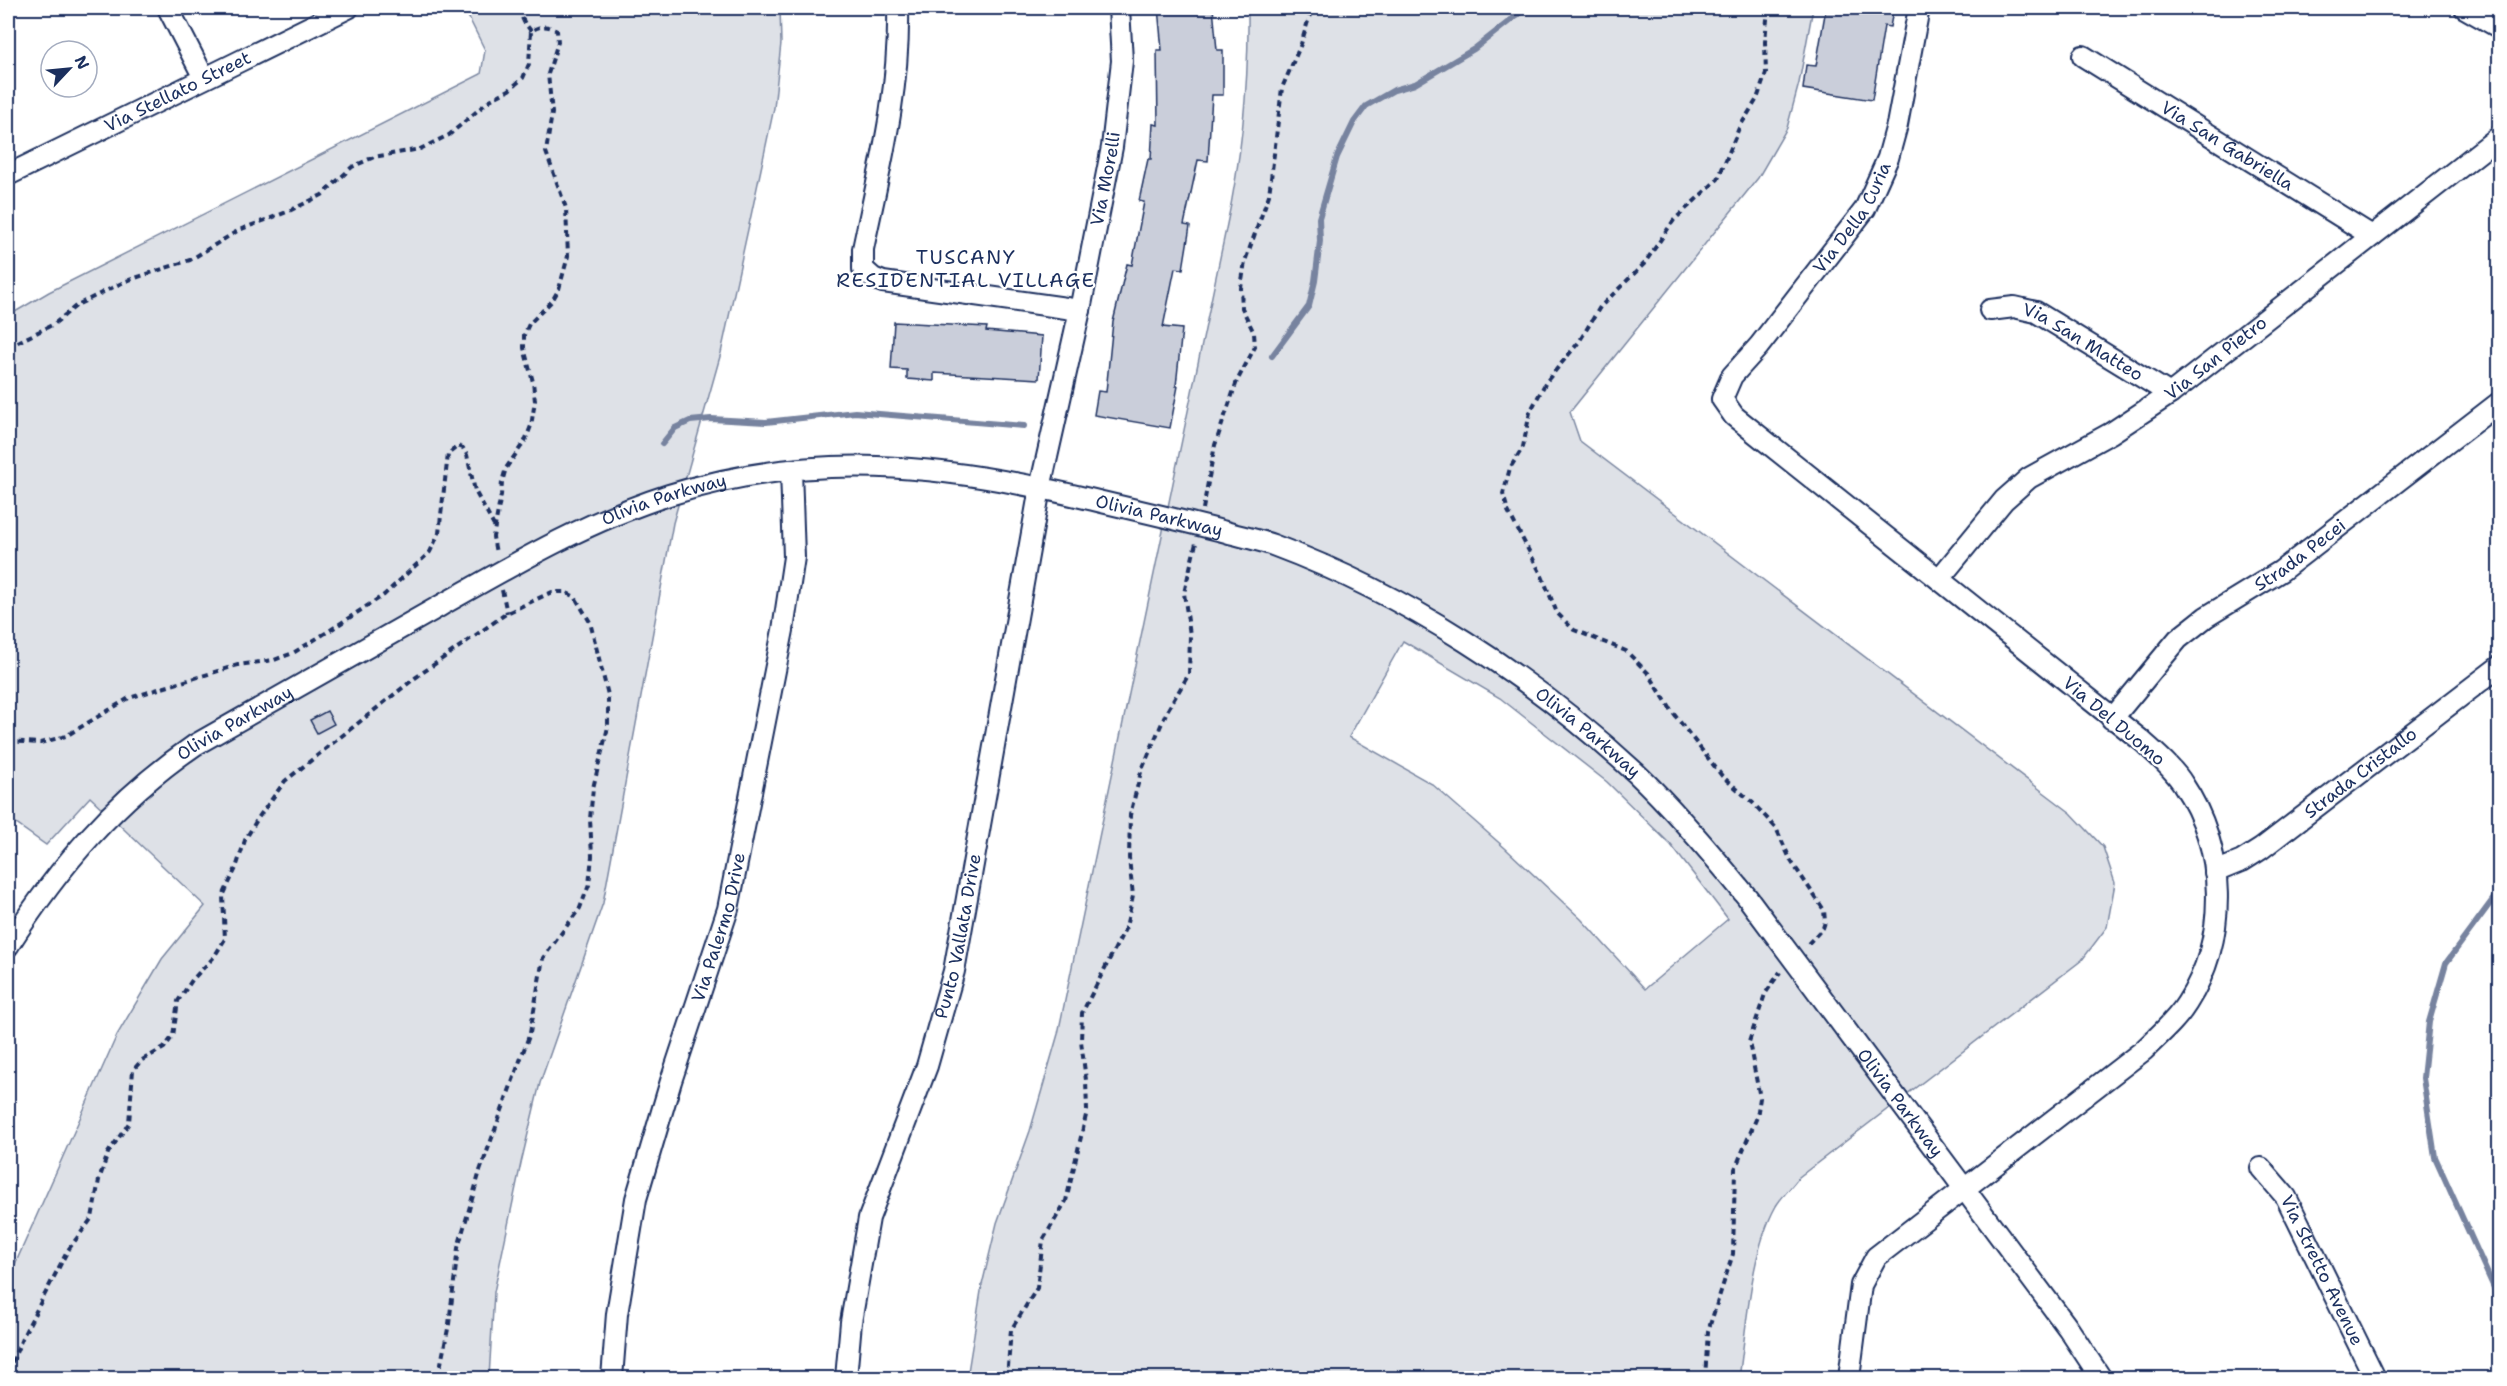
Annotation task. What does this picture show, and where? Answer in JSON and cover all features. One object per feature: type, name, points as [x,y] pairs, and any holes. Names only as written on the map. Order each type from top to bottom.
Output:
[{"type":"street","points":[[168,8],[204,78]]},
{"type":"street","name":"Via Stellato Street","points":[[8,175],[348,8]]},
{"type":"street","points":[[898,8],[898,60],[892,111],[863,249],[863,269],[873,278],[884,282],[1080,310]]},
{"type":"street","name":"Via Morelli","points":[[1040,488],[1080,310],[1112,147],[1122,61],[1119,8]]},
{"type":"street","name":"Via Della Curia","points":[[1722,399],[1732,376],[1759,346],[1865,209],[1888,158],[1897,125],[1919,8]]},
{"type":"street","points":[[2465,8],[2499,28]]},
{"type":"street","name":"Via San Gabriella","points":[[2083,56],[2372,236]]},
{"type":"street","name":"Via San Pietro","points":[[1939,579],[2004,500],[2029,478],[2111,434],[2170,394],[2499,136]]},
{"type":"street","name":"Via San Matteo","points":[[1990,310],[2014,307],[2036,312],[2170,394]]},
{"type":"street","name":"Via Del Duomo","points":[[1722,399],[1734,416],[2142,741],[2182,782],[2196,805],[2209,835],[2215,872],[2217,902],[2213,938],[2203,973],[2187,1004],[2168,1028],[2144,1050],[1876,1257],[1861,1285],[1849,1378]]},
{"type":"street","name":"Strada Pecei","points":[[2112,719],[2178,639],[2206,617],[2281,571],[2499,402]]},
{"type":"street","name":"Olivia Parkway","points":[[8,946],[62,866],[159,770],[195,745],[498,573],[588,526],[625,510],[714,483],[791,470],[838,465],[914,467],[972,474],[1040,488],[1267,543],[1319,564],[1395,601],[1453,634],[1521,679],[1585,728],[1638,775],[1663,801],[1747,897],[1791,960],[2068,1328],[2101,1378]]},
{"type":"street","name":"Via Palermo Drive","points":[[612,1378],[617,1314],[636,1198],[671,1081],[728,909],[783,630],[794,557],[791,470]]},
{"type":"street","name":"Punto Vallata Drive","points":[[846,1378],[850,1322],[869,1218],[927,1066],[954,971],[1040,488]]},
{"type":"street","name":"Strada Cristallo","points":[[2215,872],[2242,861],[2261,849],[2499,666]]},
{"type":"street","name":"Via Stretto Avenue","points":[[2261,1168],[2286,1197],[2374,1378]]},
{"type":"path","points":[[8,347],[54,324],[77,305],[126,281],[190,260],[238,230],[287,212],[322,195],[352,167],[374,157],[420,149],[449,135],[482,106],[524,78],[529,64],[531,31],[518,8]]},
{"type":"path","points":[[1007,1378],[1011,1330],[1037,1288],[1043,1240],[1066,1201],[1087,1111],[1086,1080],[1080,1041],[1082,1013],[1126,927],[1133,896],[1129,858],[1130,815],[1141,772],[1167,711],[1189,674],[1190,635],[1184,593],[1215,445],[1237,381],[1255,347],[1254,333],[1242,308],[1241,288],[1245,261],[1269,195],[1282,88],[1301,44],[1312,8]]},
{"type":"path","points":[[1705,1378],[1708,1331],[1733,1254],[1735,1169],[1757,1117],[1760,1098],[1749,1042],[1772,980],[1819,933],[1825,922],[1824,910],[1791,861],[1776,828],[1753,803],[1722,776],[1673,713],[1649,674],[1626,651],[1574,630],[1557,613],[1542,576],[1508,511],[1503,494],[1510,468],[1522,447],[1530,412],[1546,382],[1579,342],[1600,307],[1644,264],[1674,220],[1718,179],[1739,128],[1757,99],[1766,73],[1765,42],[1768,8]]},
{"type":"path","points":[[8,741],[40,743],[66,736],[129,698],[238,665],[293,653],[384,595],[430,552],[439,533],[448,454],[453,448],[458,446],[463,448],[467,455],[475,492],[494,527],[506,468],[525,441],[531,426],[534,392],[524,348],[524,334],[529,324],[556,295],[568,256],[566,208],[546,152],[552,113],[548,74],[558,42],[557,32],[550,27],[539,26],[531,31]]},
{"type":"path","points":[[8,1372],[23,1336],[68,1250],[92,1218],[99,1180],[108,1153],[129,1123],[132,1070],[142,1060],[164,1048],[173,1035],[178,1001],[192,980],[214,957],[225,939],[223,896],[236,868],[245,840],[285,780],[415,678],[507,613],[552,592],[565,592],[575,597],[590,622],[608,695],[608,727],[593,789],[590,819],[592,856],[589,885],[580,908],[543,958],[530,1033],[480,1171],[458,1248],[449,1324],[438,1378]]},
{"type":"shaded area","points":[[464,8],[780,8],[781,43],[774,108],[721,353],[673,523],[603,903],[540,1083],[521,1163],[494,1292],[489,1378],[8,1378],[8,1280],[117,1035],[162,959],[205,906],[90,797],[46,845],[8,818],[8,316],[49,292],[481,74],[485,50]]},
{"type":"shaded area","points":[[1248,8],[1813,8],[1799,83],[1787,128],[1758,178],[1570,412],[1580,441],[2071,813],[2103,847],[2115,883],[2107,927],[2082,960],[1799,1177],[1781,1199],[1767,1225],[1760,1245],[1747,1313],[1739,1378],[967,1378],[982,1285],[997,1223],[1030,1131],[1058,1034],[1232,202],[1246,92]],"holes":[[[1403,641],[1500,698],[1607,782],[1671,845],[1728,919],[1645,989],[1581,919],[1432,784],[1349,737]]]},
{"type":"building","points":[[1158,8],[1213,8],[1217,50],[1223,50],[1223,95],[1212,95],[1208,161],[1198,160],[1184,225],[1190,226],[1183,269],[1175,268],[1163,327],[1182,329],[1176,386],[1178,386],[1170,428],[1094,415],[1098,391],[1106,392],[1113,322],[1127,264],[1132,265],[1144,202],[1139,201],[1148,159],[1151,159],[1153,124],[1158,125],[1157,50],[1162,50]]},
{"type":"building","points":[[1826,8],[1867,8],[1893,11],[1890,27],[1884,26],[1872,100],[1803,89],[1806,65],[1816,66]]},
{"type":"building","points":[[894,322],[987,327],[986,331],[1042,336],[1039,379],[934,373],[934,381],[907,379],[907,370],[891,369]]},
{"type":"building","points":[[327,711],[334,724],[317,733],[310,720]]},
{"type":"waterway","points":[[1272,356],[1309,306],[1320,241],[1319,218],[1337,157],[1354,122],[1366,106],[1394,90],[1415,84],[1474,49],[1526,8]]},
{"type":"waterway","points":[[662,444],[675,428],[690,421],[711,419],[766,422],[855,412],[1024,426]]},
{"type":"waterway","points":[[2500,890],[2446,963],[2429,1022],[2423,1078],[2435,1157],[2500,1301]]},
{"type":"district","name":"TUSCANY RESIDENTIAL VILLAGE","points":[[966,268]]}]
